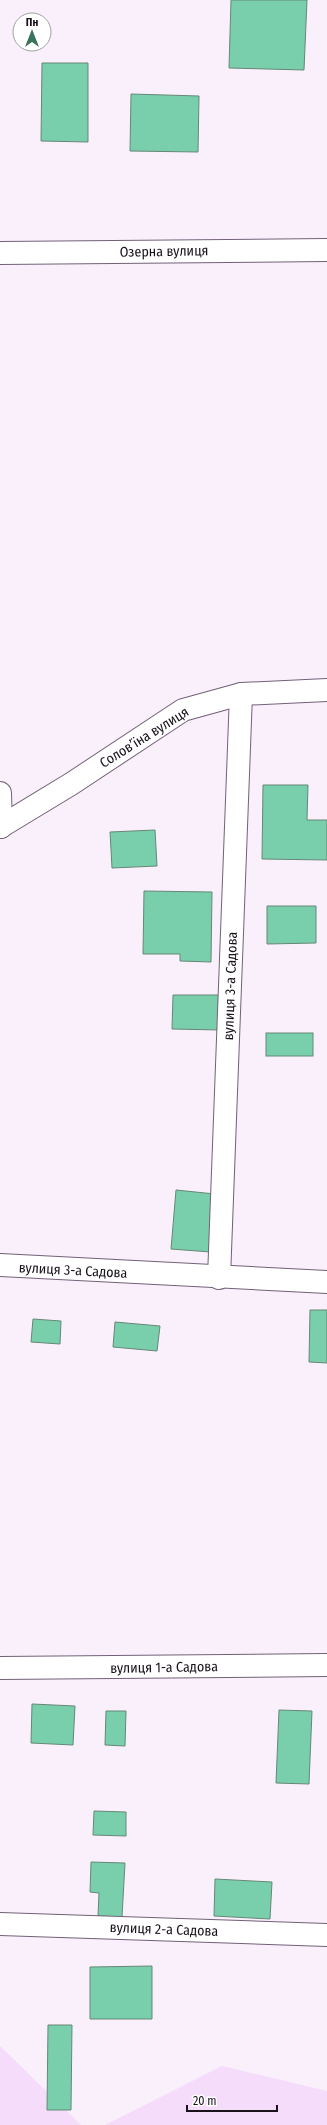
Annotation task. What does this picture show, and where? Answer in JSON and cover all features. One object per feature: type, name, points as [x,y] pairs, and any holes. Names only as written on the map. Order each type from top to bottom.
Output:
[{"type":"street","name":"Озерна вулиця","points":[[0,253],[327,250]]},
{"type":"street","name":"Соловʼїна вулиця","points":[[0,827],[71,784],[183,710],[241,694],[327,690]]},
{"type":"street","name":"вулиця 3-а Садова","points":[[219,1278],[241,694]]},
{"type":"street","name":"Соловʼїна вулиця","points":[[0,794],[0,827]]},
{"type":"street","name":"вулиця 3-а Садова","points":[[0,1265],[219,1278],[327,1282]]},
{"type":"street","name":"вулиця 1-а Садова","points":[[0,1668],[327,1665]]},
{"type":"street","name":"вулиця 2-а Садова","points":[[0,1924],[327,1935]]},
{"type":"shaded area","points":[[0,2046],[81,2125],[0,2125]]},
{"type":"shaded area","points":[[222,2066],[327,2091],[327,2125],[105,2125]]},
{"type":"building","points":[[231,0],[307,0],[304,70],[229,68]]},
{"type":"building","points":[[42,63],[88,63],[88,142],[41,141]]},
{"type":"building","points":[[131,94],[199,96],[198,152],[130,151]]},
{"type":"building","points":[[263,785],[308,785],[307,820],[327,820],[327,860],[262,859]]},
{"type":"building","points":[[155,830],[157,866],[112,868],[110,832]]},
{"type":"building","points":[[144,891],[212,892],[211,962],[180,961],[180,954],[143,954]]},
{"type":"building","points":[[267,906],[316,906],[316,943],[267,944]]},
{"type":"building","points":[[173,995],[221,995],[220,1030],[172,1029]]},
{"type":"building","points":[[266,1033],[313,1033],[313,1056],[266,1056]]},
{"type":"building","points":[[176,1190],[215,1194],[210,1252],[171,1249]]},
{"type":"building","points":[[310,1310],[327,1310],[327,1363],[309,1362]]},
{"type":"building","points":[[33,1319],[61,1321],[60,1344],[31,1342]]},
{"type":"building","points":[[115,1322],[160,1326],[157,1351],[113,1347]]},
{"type":"building","points":[[32,1704],[75,1706],[73,1745],[31,1743]]},
{"type":"building","points":[[279,1710],[312,1711],[309,1784],[276,1783]]},
{"type":"building","points":[[106,1711],[126,1711],[125,1746],[105,1745]]},
{"type":"building","points":[[94,1811],[126,1812],[126,1836],[93,1835]]},
{"type":"building","points":[[91,1862],[125,1863],[122,1917],[98,1916],[99,1893],[90,1892]]},
{"type":"building","points":[[215,1879],[272,1882],[270,1919],[214,1916]]},
{"type":"building","points":[[152,1966],[152,2019],[90,2019],[90,1967]]},
{"type":"building","points":[[48,2025],[72,2025],[71,2110],[47,2110]]}]
